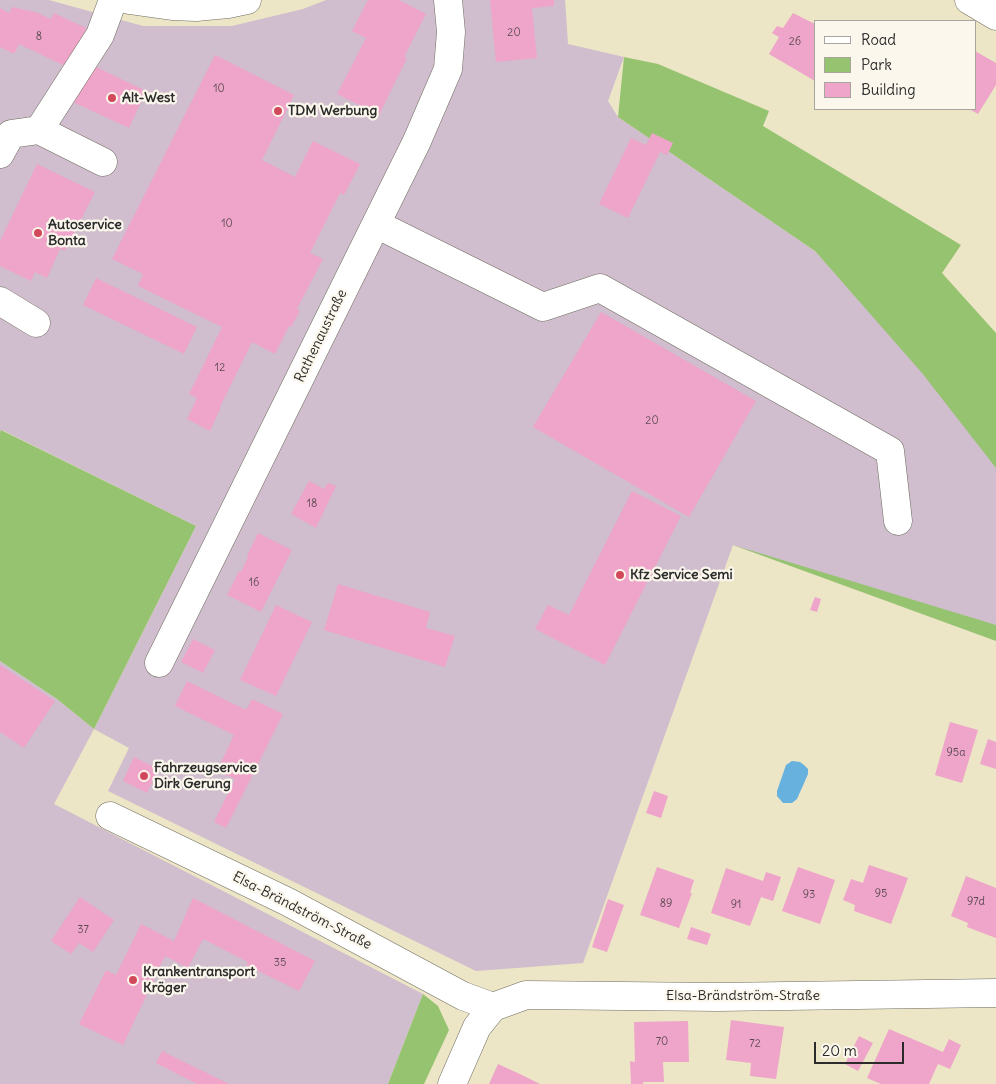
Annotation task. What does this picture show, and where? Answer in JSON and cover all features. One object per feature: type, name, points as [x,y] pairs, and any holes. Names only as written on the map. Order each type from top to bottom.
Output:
[{"type":"street","points":[[39,130],[100,34],[113,0]]},
{"type":"street","points":[[128,0],[196,7],[247,0]]},
{"type":"street","name":"Rathenaustraße","points":[[159,663],[417,142],[448,69],[451,32],[448,0]]},
{"type":"street","points":[[969,0],[996,16]]},
{"type":"street","points":[[0,154],[11,134],[39,130],[103,162]]},
{"type":"street","points":[[376,224],[543,307],[600,288],[890,451],[898,521]]},
{"type":"street","points":[[0,301],[36,323]]},
{"type":"street","name":"Elsa-Brändström-Straße","points":[[110,816],[288,902],[463,996],[493,1007],[526,995],[718,997],[996,993]]},
{"type":"street","points":[[452,1084],[477,1026],[493,1007]]},
{"type":"shaded area","points":[[0,0],[49,0],[143,26],[232,26],[303,9],[326,0],[565,0],[568,44],[624,57],[608,101],[618,117],[815,251],[996,454],[996,625],[878,596],[733,545],[583,963],[476,971],[108,791],[129,748],[94,729],[196,526],[2,430],[0,433]]},
{"type":"shaded area","points":[[0,661],[57,699],[94,729],[54,804],[423,994],[388,1084],[0,1084]]},
{"type":"green space","points":[[624,57],[658,64],[769,111],[763,126],[961,245],[942,273],[996,333],[996,468],[922,373],[815,251],[618,117]]},
{"type":"green space","points":[[1,430],[196,526],[94,729],[57,699],[0,661]]},
{"type":"green space","points":[[733,545],[996,625],[996,641]]},
{"type":"green space","points":[[423,994],[438,1006],[449,1030],[424,1084],[388,1084]]},
{"type":"water","points":[[792,761],[800,762],[804,765],[808,769],[808,774],[797,799],[792,803],[783,803],[777,796],[777,791],[786,765]]},
{"type":"building","points":[[368,0],[399,0],[426,14],[404,57],[407,58],[379,115],[337,94],[366,38],[352,31]]},
{"type":"building","points":[[490,0],[554,0],[554,6],[532,8],[537,58],[496,62]]},
{"type":"building","points":[[12,7],[35,12],[51,19],[54,13],[86,28],[67,67],[19,44],[14,54],[0,47],[0,8],[9,13]]},
{"type":"building","points":[[793,13],[814,24],[814,80],[769,54],[779,37],[772,33],[777,26],[783,28]]},
{"type":"building","points":[[976,52],[996,63],[996,85],[978,114],[971,110],[976,110]]},
{"type":"building","points":[[215,55],[294,95],[262,160],[295,177],[313,141],[360,164],[344,195],[340,193],[310,253],[323,259],[297,309],[300,311],[291,327],[289,326],[275,354],[252,342],[210,431],[187,419],[197,398],[189,394],[222,327],[138,286],[143,274],[112,259]]},
{"type":"building","points":[[90,64],[146,91],[129,128],[73,102]]},
{"type":"building","points":[[652,133],[673,143],[667,155],[660,152],[628,218],[599,204],[631,138],[646,145]]},
{"type":"building","points":[[37,164],[95,192],[65,251],[60,249],[47,278],[35,272],[31,281],[0,266],[0,241]]},
{"type":"building","points":[[96,278],[197,327],[184,354],[83,305]]},
{"type":"building","points":[[601,312],[756,401],[689,517],[533,427]]},
{"type":"building","points":[[309,481],[324,489],[328,483],[336,486],[316,528],[291,514]]},
{"type":"building","points":[[632,491],[681,516],[605,665],[535,629],[548,605],[569,615]]},
{"type":"building","points":[[258,533],[292,550],[261,612],[227,595],[239,571],[241,572]]},
{"type":"building","points":[[338,584],[430,612],[426,628],[455,636],[445,667],[324,630]]},
{"type":"building","points":[[815,597],[821,599],[817,612],[810,610]]},
{"type":"building","points":[[276,605],[312,622],[276,696],[240,680]]},
{"type":"building","points":[[193,639],[215,650],[203,673],[181,662]]},
{"type":"building","points":[[0,665],[55,701],[24,748],[0,732]]},
{"type":"building","points":[[187,681],[246,710],[252,699],[283,714],[226,828],[214,822],[235,779],[217,771],[234,735],[175,706]]},
{"type":"building","points":[[950,722],[978,730],[962,783],[935,775]]},
{"type":"building","points":[[988,739],[996,742],[996,769],[980,764]]},
{"type":"building","points":[[134,757],[158,769],[147,793],[123,781]]},
{"type":"building","points":[[654,791],[668,796],[661,818],[646,813]]},
{"type":"building","points":[[869,865],[908,878],[891,924],[854,911],[855,905],[843,900],[851,879],[863,883]]},
{"type":"building","points":[[657,867],[694,880],[690,893],[692,893],[679,928],[640,915]]},
{"type":"building","points":[[798,867],[835,880],[820,924],[782,911]]},
{"type":"building","points":[[726,868],[763,881],[766,872],[781,877],[773,901],[761,897],[750,926],[711,913]]},
{"type":"building","points":[[966,876],[996,888],[996,938],[967,927],[968,923],[951,916]]},
{"type":"building","points":[[80,897],[114,920],[93,952],[79,943],[71,954],[51,941]]},
{"type":"building","points":[[193,898],[315,961],[299,991],[246,965],[248,962],[203,939],[188,968],[165,956],[123,1045],[79,1024],[106,970],[116,975],[141,924],[174,941]]},
{"type":"building","points":[[608,899],[624,905],[607,952],[592,947]]},
{"type":"building","points":[[691,927],[711,934],[707,945],[687,939]]},
{"type":"building","points":[[731,1020],[784,1027],[776,1079],[750,1076],[751,1063],[726,1060]]},
{"type":"building","points":[[688,1021],[689,1062],[663,1062],[664,1082],[631,1084],[630,1061],[635,1062],[634,1022]]},
{"type":"building","points":[[889,1029],[943,1052],[949,1039],[961,1045],[950,1069],[938,1064],[929,1084],[881,1084],[867,1078]]},
{"type":"building","points":[[859,1036],[873,1043],[858,1071],[845,1064]]},
{"type":"building","points":[[162,1051],[229,1084],[197,1084],[156,1063]]},
{"type":"building","points":[[498,1064],[522,1075],[540,1084],[489,1084]]},
{"type":"place","name":"Alt-West","points":[[112,98]]},
{"type":"place","name":"TDM Werbung","points":[[278,111]]},
{"type":"place","name":"Autoservice Bonta","points":[[38,233]]},
{"type":"place","name":"Kfz Service Semi","points":[[620,575]]},
{"type":"place","name":"Fahrzeugservice Dirk Gerung","points":[[144,776]]},
{"type":"place","name":"Krankentransport Kröger","points":[[133,980]]}]
